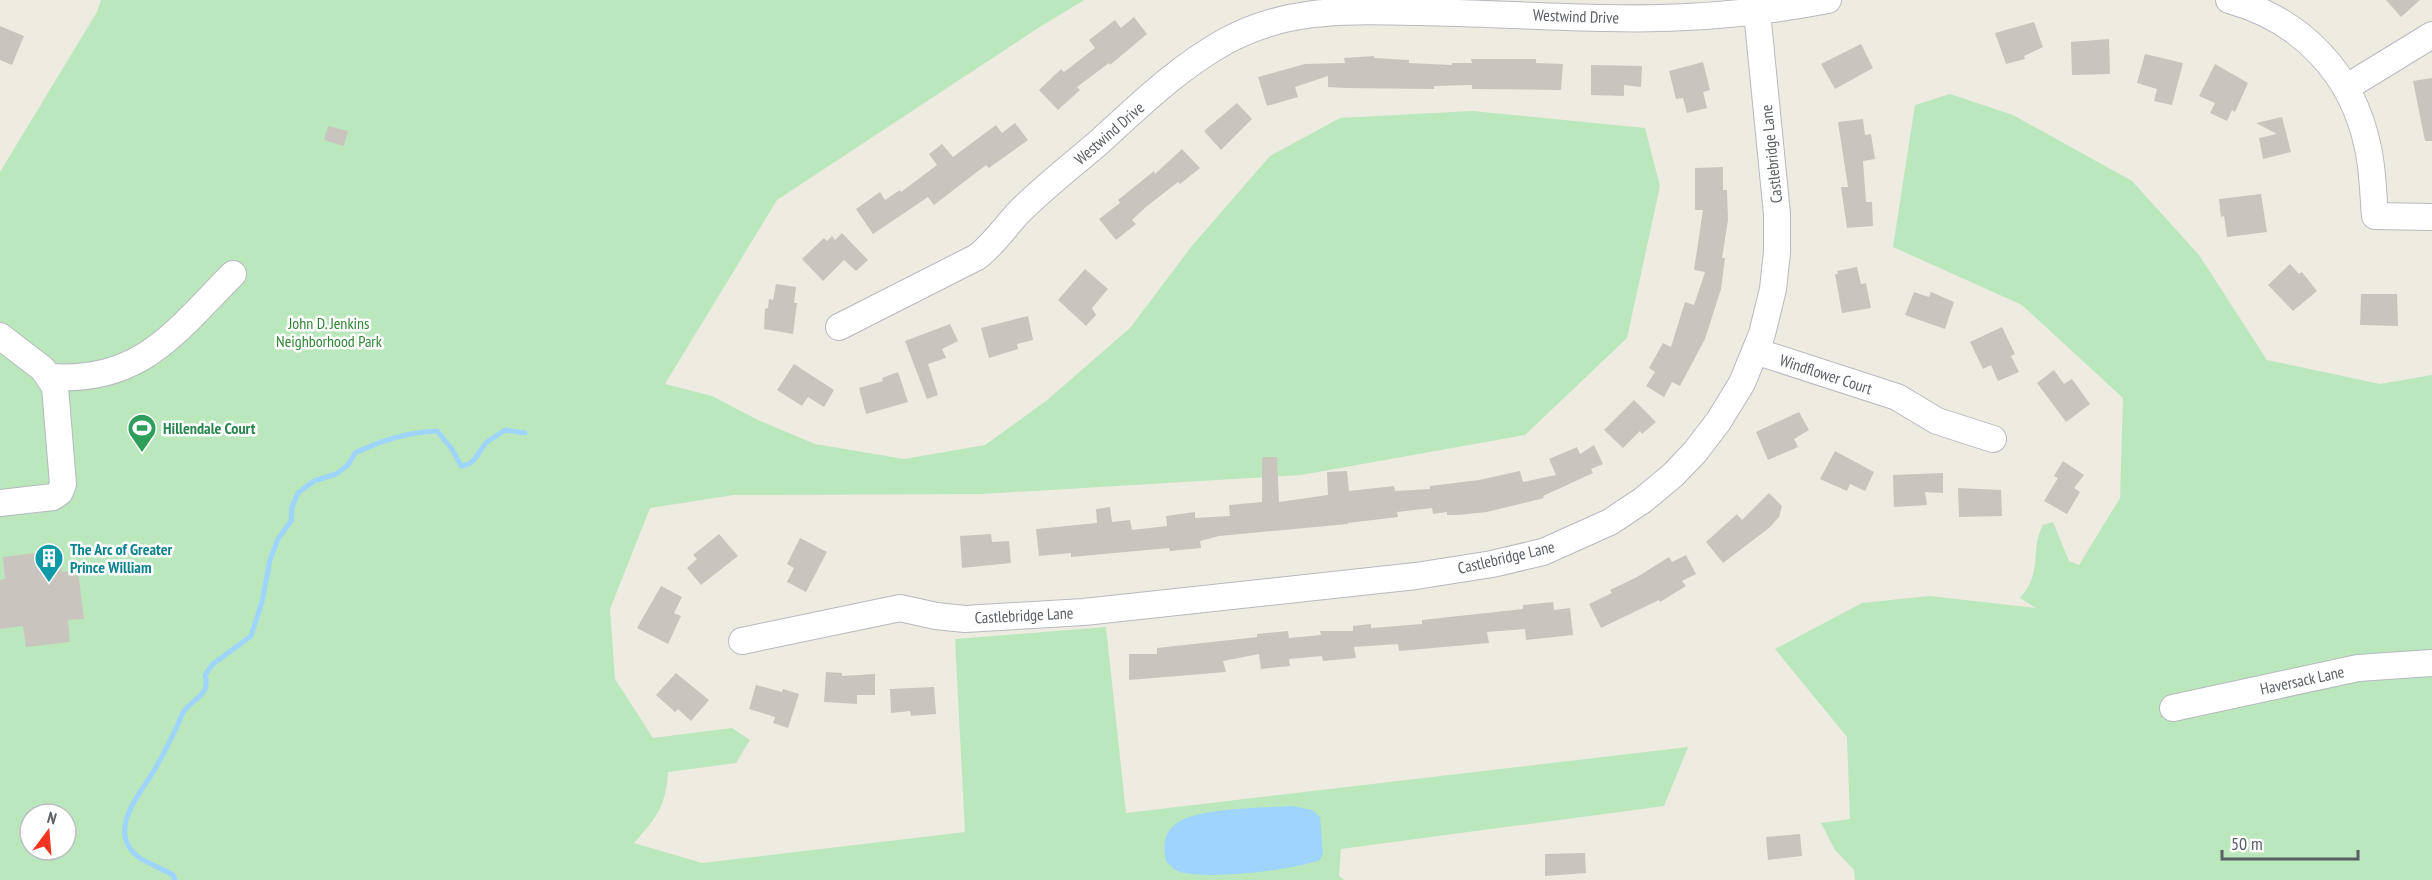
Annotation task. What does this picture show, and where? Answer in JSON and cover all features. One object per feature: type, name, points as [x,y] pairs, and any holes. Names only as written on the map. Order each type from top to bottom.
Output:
[{"type":"street","name":"Westwind Drive","points":[[839,327],[977,257],[1019,212],[1170,79],[1218,46],[1260,26],[1294,16],[1329,11],[1609,18],[1696,17],[1757,12],[1828,0]]},
{"type":"street","points":[[2229,0],[2269,14],[2294,29],[2315,47],[2347,87],[2359,116],[2368,148],[2375,216],[2432,217]]},
{"type":"street","name":"Castlebridge Lane","points":[[742,640],[900,608],[936,616],[965,619],[1084,612],[1416,576],[1492,564],[1543,552],[1610,522],[1643,500],[1673,475],[1718,422],[1742,383],[1755,351],[1773,289],[1778,252],[1778,214],[1757,12]]},
{"type":"street","points":[[2347,87],[2432,35]]},
{"type":"street","points":[[50,376],[72,378],[113,372],[150,353],[172,335],[233,274]]},
{"type":"street","points":[[0,336],[50,376],[57,397],[63,484],[60,492],[53,497],[0,503]]},
{"type":"street","name":"Windflower Court","points":[[1755,351],[1897,397],[1937,421],[1993,438]]},
{"type":"street","name":"Haversack Lane","points":[[2173,708],[2358,668],[2432,663]]},
{"type":"green space","name":"John D. Jenkins Neighborhood Park","points":[[101,0],[1084,0],[777,200],[665,384],[712,396],[758,420],[815,444],[904,459],[985,445],[1046,401],[1130,328],[1191,247],[1270,156],[1340,118],[1472,111],[1645,128],[1660,186],[1627,338],[1525,435],[1301,475],[982,494],[734,495],[650,508],[610,609],[615,679],[653,738],[732,728],[750,740],[736,763],[668,772],[662,803],[634,843],[702,863],[965,832],[955,639],[1106,627],[1126,813],[1688,747],[1664,806],[1341,849],[1339,876],[1344,880],[0,880],[0,172],[97,12]]},
{"type":"green space","points":[[1950,94],[2013,115],[2132,181],[2199,255],[2267,360],[2380,384],[2432,375],[2432,880],[1855,880],[1854,870],[1835,850],[1821,823],[1850,819],[1847,737],[1775,649],[1862,603],[1929,596],[2036,608],[2020,598],[2032,579],[2039,534],[2043,525],[2053,522],[2069,561],[2079,565],[2120,498],[2123,398],[2022,305],[1893,247],[1915,105]]},
{"type":"water","points":[[1292,806],[1312,810],[1320,817],[1323,853],[1320,860],[1271,870],[1210,875],[1180,872],[1166,861],[1164,847],[1167,834],[1182,820],[1212,812]]},
{"type":"building","points":[[2386,0],[2420,0],[2401,17]]},
{"type":"building","points":[[1134,17],[1147,34],[1110,65],[1109,63],[1077,87],[1080,90],[1058,110],[1039,90],[1061,69],[1064,72],[1095,48],[1089,40],[1115,20],[1121,28]]},
{"type":"building","points":[[2034,22],[2043,47],[2024,56],[2025,59],[2006,64],[1995,33]]},
{"type":"building","points":[[0,26],[24,36],[12,65],[0,60]]},
{"type":"building","points":[[2109,39],[2110,74],[2072,75],[2071,42]]},
{"type":"building","points":[[1861,44],[1873,68],[1835,89],[1821,64]]},
{"type":"building","points":[[2145,54],[2183,63],[2172,105],[2154,101],[2157,89],[2137,83]]},
{"type":"building","points":[[1374,56],[1374,58],[1409,60],[1409,63],[1452,65],[1452,63],[1472,63],[1471,59],[1536,59],[1536,63],[1563,64],[1561,90],[1472,89],[1472,85],[1434,86],[1434,89],[1344,88],[1328,87],[1328,76],[1295,87],[1298,97],[1267,106],[1258,77],[1305,64],[1345,63],[1344,58]]},
{"type":"building","points":[[1703,62],[1710,90],[1703,92],[1707,108],[1687,113],[1683,98],[1676,99],[1669,71]]},
{"type":"building","points":[[2215,64],[2248,83],[2235,112],[2232,110],[2227,121],[2210,113],[2215,103],[2199,96]]},
{"type":"building","points":[[1591,65],[1642,66],[1641,87],[1624,85],[1624,96],[1591,95]]},
{"type":"building","points":[[2432,78],[2432,141],[2425,141],[2413,81]]},
{"type":"building","points":[[1237,103],[1252,119],[1221,150],[1204,131]]},
{"type":"building","points":[[2282,117],[2291,152],[2263,159],[2259,138],[2277,134],[2256,123]]},
{"type":"building","points":[[1863,119],[1865,135],[1871,134],[1875,159],[1863,161],[1866,202],[1872,202],[1873,226],[1847,228],[1841,187],[1848,187],[1838,122]]},
{"type":"building","points":[[1015,123],[1028,140],[989,168],[986,165],[934,205],[928,197],[873,234],[856,209],[880,192],[885,200],[900,190],[901,192],[937,165],[929,154],[942,144],[953,157],[996,125],[1002,133]]},
{"type":"building","points":[[328,126],[348,131],[344,146],[324,140]]},
{"type":"building","points":[[1182,149],[1200,168],[1146,207],[1132,220],[1136,224],[1116,240],[1099,219],[1120,203],[1118,200],[1154,171],[1155,174]]},
{"type":"building","points":[[1723,167],[1723,190],[1727,190],[1728,220],[1722,258],[1725,258],[1721,289],[1705,339],[1680,386],[1672,382],[1664,397],[1646,386],[1655,372],[1649,368],[1663,343],[1671,347],[1685,302],[1694,305],[1705,272],[1694,270],[1703,210],[1695,210],[1695,168]]},
{"type":"building","points":[[2261,194],[2267,232],[2227,237],[2219,199]]},
{"type":"building","points":[[842,233],[868,260],[856,271],[844,260],[823,281],[802,259],[824,238],[827,241],[832,236],[835,240]]},
{"type":"building","points":[[2290,264],[2299,274],[2302,272],[2317,291],[2293,311],[2268,285]]},
{"type":"building","points":[[1857,267],[1861,284],[1866,283],[1871,308],[1842,313],[1835,274],[1838,274],[1837,271]]},
{"type":"building","points":[[1085,269],[1108,289],[1092,308],[1096,315],[1086,326],[1058,300]]},
{"type":"building","points":[[776,284],[796,287],[794,303],[797,303],[793,334],[764,329],[765,309],[768,308],[769,299],[773,300]]},
{"type":"building","points":[[1914,292],[1929,297],[1931,292],[1954,302],[1945,329],[1905,315]]},
{"type":"building","points":[[2361,294],[2397,294],[2398,326],[2360,325]]},
{"type":"building","points":[[1028,316],[1033,340],[1017,344],[1018,349],[989,358],[981,328]]},
{"type":"building","points":[[950,324],[958,341],[942,349],[946,358],[928,364],[938,395],[927,399],[905,341]]},
{"type":"building","points":[[2002,327],[2015,354],[2011,356],[2019,372],[1998,381],[1991,365],[1983,369],[1970,342]]},
{"type":"building","points":[[794,364],[834,390],[824,407],[808,397],[802,406],[777,390]]},
{"type":"building","points":[[2054,370],[2064,384],[2072,379],[2090,404],[2066,422],[2037,383]]},
{"type":"building","points":[[898,372],[908,402],[866,414],[859,388],[883,381],[882,378]]},
{"type":"building","points":[[1634,400],[1656,422],[1642,434],[1640,431],[1623,448],[1604,430]]},
{"type":"building","points":[[1799,412],[1809,430],[1794,439],[1798,447],[1768,460],[1756,432]]},
{"type":"building","points":[[1594,445],[1603,464],[1591,469],[1593,473],[1543,496],[1544,498],[1487,512],[1458,515],[1447,515],[1447,512],[1433,514],[1432,508],[1397,512],[1398,517],[1348,524],[1219,536],[1200,541],[1201,548],[1170,551],[1169,548],[1071,557],[1071,553],[1039,556],[1036,529],[1097,523],[1096,509],[1110,507],[1112,522],[1130,520],[1132,530],[1167,526],[1166,516],[1195,512],[1195,518],[1230,516],[1229,505],[1262,502],[1262,457],[1277,457],[1279,502],[1328,495],[1327,472],[1347,471],[1349,491],[1394,486],[1395,491],[1430,489],[1430,486],[1479,480],[1520,471],[1523,482],[1556,475],[1549,459],[1577,447],[1580,454]]},
{"type":"building","points":[[1835,451],[1874,472],[1865,491],[1850,484],[1847,491],[1820,479]]},
{"type":"building","points":[[2063,461],[2084,475],[2074,488],[2080,492],[2067,514],[2044,501],[2058,478],[2054,476]]},
{"type":"building","points":[[1943,473],[1943,493],[1925,492],[1927,505],[1894,507],[1893,475]]},
{"type":"building","points":[[1958,488],[2001,490],[2002,516],[1959,517]]},
{"type":"building","points":[[1769,493],[1782,506],[1779,517],[1769,528],[1723,563],[1706,542],[1737,514],[1742,520]]},
{"type":"building","points":[[719,534],[738,556],[701,585],[687,568],[697,559],[693,555]]},
{"type":"building","points":[[991,534],[992,542],[1009,541],[1011,563],[962,568],[960,536]]},
{"type":"building","points":[[800,538],[827,552],[806,592],[787,582],[794,568],[787,564]]},
{"type":"building","name":"The Arc of Greater Prince William","points":[[60,550],[62,572],[78,571],[84,619],[68,620],[70,642],[26,647],[23,626],[0,629],[0,580],[5,579],[3,557]]},
{"type":"building","points":[[1686,555],[1696,574],[1682,581],[1686,586],[1660,602],[1659,600],[1601,628],[1589,604],[1612,593],[1610,590],[1637,577],[1669,557],[1672,562]]},
{"type":"building","points":[[661,586],[682,597],[674,613],[681,616],[668,644],[637,628]]},
{"type":"building","points":[[1553,602],[1554,610],[1570,608],[1573,635],[1526,640],[1525,629],[1487,632],[1489,643],[1399,651],[1398,644],[1354,647],[1356,658],[1323,661],[1322,656],[1289,659],[1290,666],[1261,669],[1259,654],[1223,661],[1226,672],[1129,680],[1129,654],[1157,654],[1157,648],[1257,637],[1257,634],[1288,631],[1289,638],[1321,635],[1320,631],[1353,631],[1353,626],[1371,624],[1371,628],[1422,624],[1422,620],[1523,609],[1523,605]]},
{"type":"building","points":[[826,672],[842,673],[842,676],[875,674],[875,695],[857,695],[857,704],[824,702]]},
{"type":"building","points":[[676,673],[709,700],[691,721],[678,709],[675,712],[656,695]]},
{"type":"building","points":[[756,685],[799,694],[788,728],[773,723],[775,717],[749,709]]},
{"type":"building","points":[[934,687],[936,714],[911,716],[910,711],[891,713],[890,689]]},
{"type":"building","points":[[1800,834],[1802,856],[1768,860],[1766,837]]},
{"type":"building","points":[[1585,853],[1586,873],[1545,876],[1545,854]]},
{"type":"waterway","points":[[175,880],[173,875],[140,858],[130,848],[125,837],[128,814],[161,758],[183,713],[204,692],[205,675],[213,664],[251,636],[262,602],[270,560],[278,539],[291,521],[292,507],[298,493],[314,481],[336,474],[348,465],[355,453],[395,438],[437,431],[452,449],[461,466],[470,463],[487,442],[505,430],[525,433]]},
{"type":"place","name":"Hillendale Court","points":[[142,454]]},
{"type":"place","name":"The Arc of Greater Prince William","points":[[49,584]]}]
